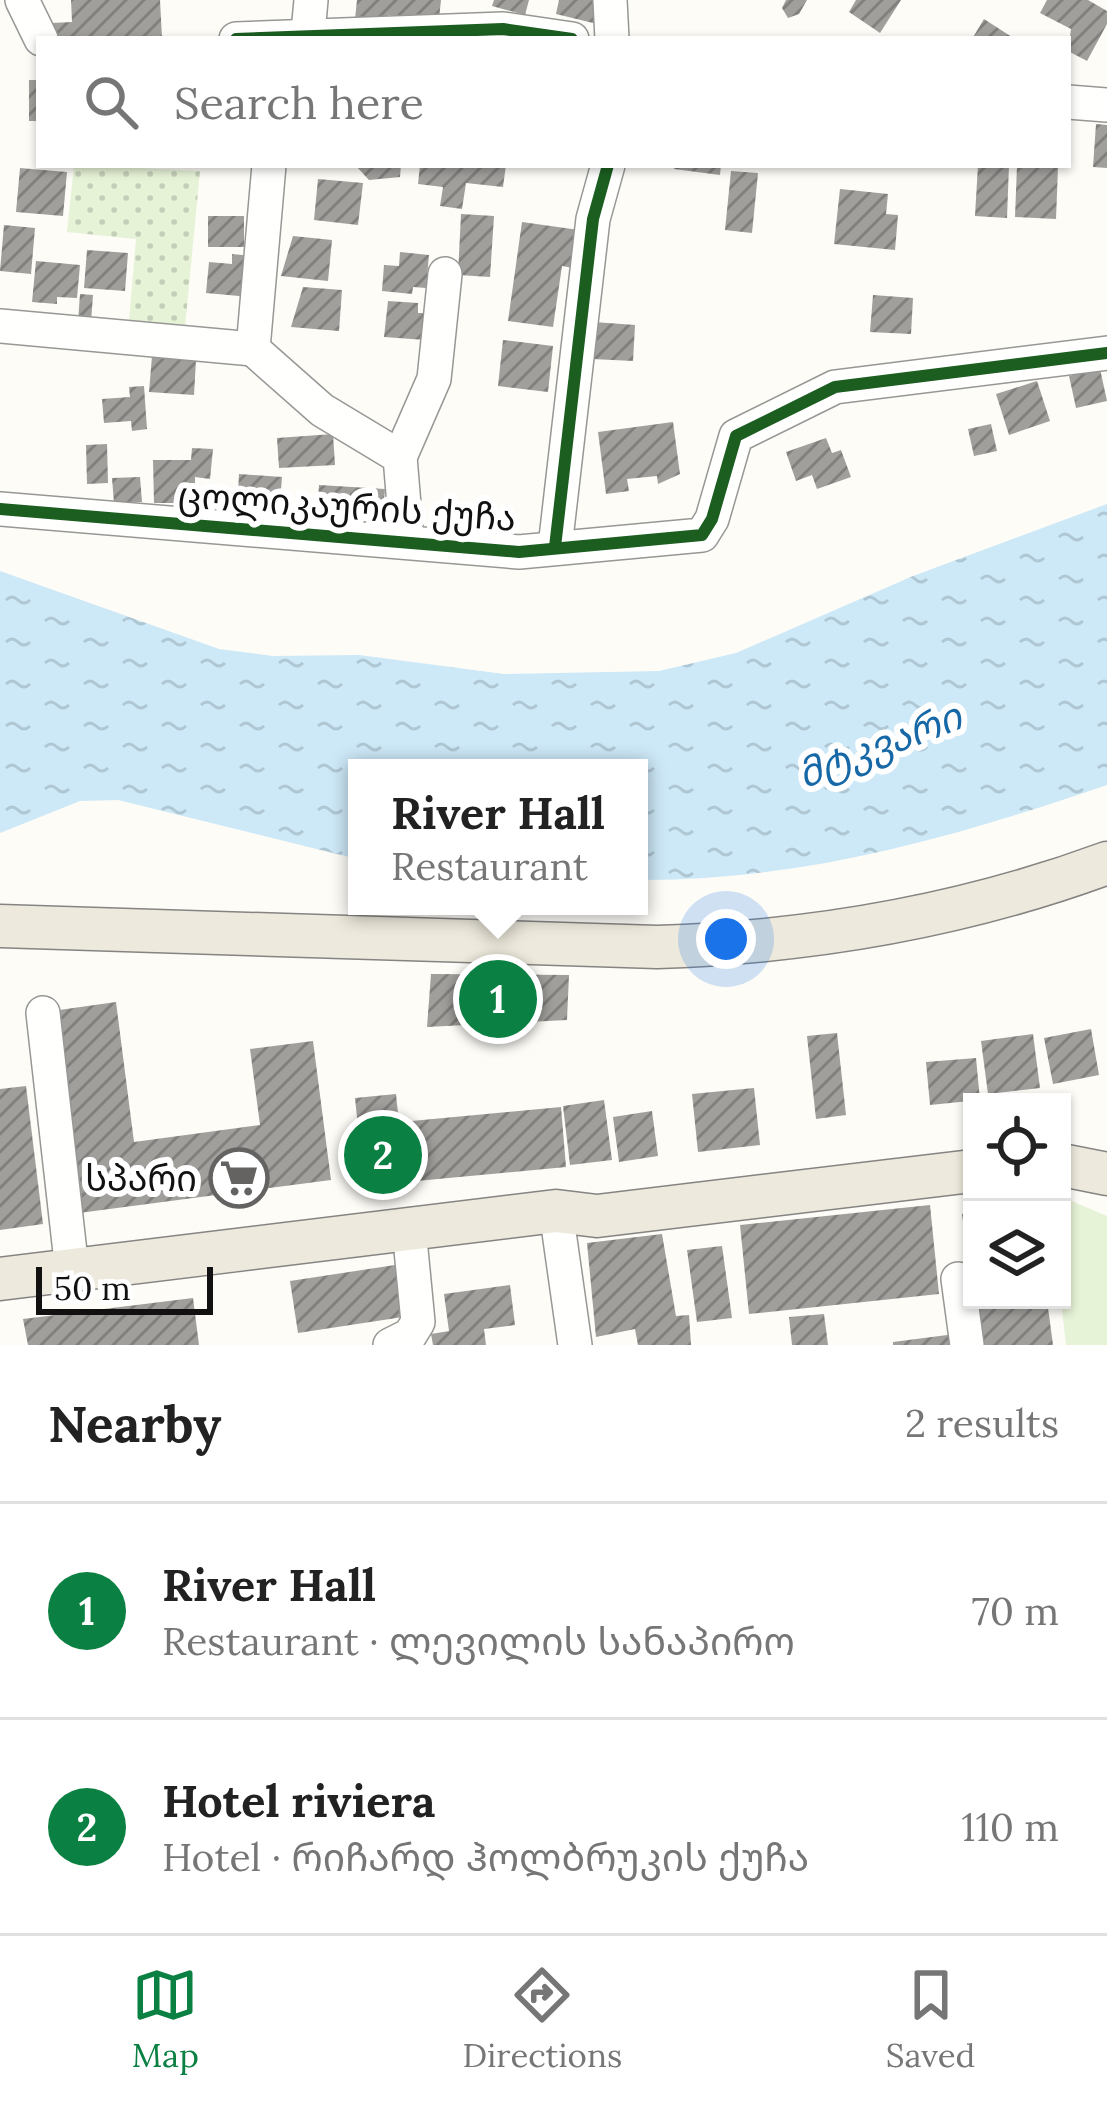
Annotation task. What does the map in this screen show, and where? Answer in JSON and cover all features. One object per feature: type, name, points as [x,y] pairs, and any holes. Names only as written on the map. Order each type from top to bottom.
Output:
[{"type":"main road","points":[[0,926],[621,946],[735,944],[925,917],[1010,896],[1107,862]]},
{"type":"main road","points":[[1071,1144],[1107,1145]]},
{"type":"main road","points":[[556,1210],[594,1191],[963,1150]]},
{"type":"main road","points":[[1071,1167],[1107,1174]]},
{"type":"main road","points":[[0,1279],[556,1210],[597,1216],[963,1172]]},
{"type":"street","points":[[22,0],[39,36]]},
{"type":"street","points":[[610,0],[612,36]]},
{"type":"street","points":[[249,36],[294,26],[503,29],[551,36]]},
{"type":"street","points":[[1071,102],[1107,105]]},
{"type":"street","points":[[253,350],[268,168]]},
{"type":"street","points":[[555,547],[592,219],[607,168]]},
{"type":"street","points":[[407,541],[400,457],[434,379],[445,274]]},
{"type":"street","points":[[0,326],[253,350],[322,410],[400,457]]},
{"type":"street","name":"ცოლიკაურის ქუჩა","points":[[0,509],[519,552],[702,536],[712,519],[736,436],[835,387],[1107,353]]},
{"type":"street","points":[[43,1013],[72,1270]]},
{"type":"street","points":[[556,1210],[575,1345]]},
{"type":"street","points":[[390,1345],[410,1336],[418,1322],[409,1229]]},
{"type":"street","points":[[958,1279],[968,1345]]},
{"type":"green space","points":[[74,168],[200,171],[184,338],[128,333],[136,239],[67,232]]},
{"type":"green space","points":[[1071,1201],[1107,1216],[1107,1345],[1066,1345],[1062,1309],[1071,1309]]},
{"type":"water","name":"მტკვარი","points":[[1107,504],[1107,785],[993,822],[877,852],[760,873],[700,878],[648,880],[648,759],[348,759],[348,857],[118,800],[80,801],[0,833],[0,571],[219,649],[273,656],[359,655],[504,674],[659,671],[736,653],[913,576]]},
{"type":"building","points":[[71,0],[160,0],[162,36],[52,36],[51,23],[72,22]]},
{"type":"building","points":[[357,0],[441,0],[439,19],[388,15],[387,22],[355,19]]},
{"type":"building","points":[[494,0],[529,0],[525,15],[492,6]]},
{"type":"building","points":[[559,0],[603,0],[597,24],[556,14]]},
{"type":"building","points":[[786,0],[807,0],[799,14],[788,18],[782,8]]},
{"type":"building","points":[[856,0],[901,0],[880,33],[849,12]]},
{"type":"building","points":[[1047,0],[1088,0],[1107,11],[1107,24],[1087,61],[1071,53],[1071,29],[1040,13]]},
{"type":"building","points":[[984,19],[1010,36],[974,36]]},
{"type":"building","points":[[29,80],[36,80],[36,121],[29,121]]},
{"type":"building","points":[[1096,124],[1107,125],[1107,168],[1093,167]]},
{"type":"building","points":[[20,168],[67,172],[63,216],[16,212]]},
{"type":"building","points":[[358,168],[401,168],[400,177],[369,180]]},
{"type":"building","points":[[420,168],[506,168],[503,187],[466,183],[462,209],[440,206],[443,187],[418,184]]},
{"type":"building","points":[[674,168],[721,168],[720,175]]},
{"type":"building","points":[[978,168],[1009,168],[1007,218],[975,216]]},
{"type":"building","points":[[1017,168],[1058,168],[1056,219],[1015,217]]},
{"type":"building","points":[[731,171],[758,173],[752,233],[725,230]]},
{"type":"building","points":[[318,179],[363,183],[358,225],[314,220]]},
{"type":"building","points":[[840,189],[888,194],[886,214],[898,215],[895,250],[834,244]]},
{"type":"building","points":[[461,214],[494,216],[490,277],[458,275]]},
{"type":"building","points":[[208,216],[244,216],[244,247],[208,247]]},
{"type":"building","points":[[522,222],[579,230],[573,268],[562,266],[553,327],[508,321]]},
{"type":"building","points":[[4,225],[35,228],[31,274],[0,271]]},
{"type":"building","points":[[293,236],[332,240],[328,281],[281,276]]},
{"type":"building","points":[[87,250],[128,253],[125,291],[84,288]]},
{"type":"building","points":[[400,252],[429,255],[426,288],[413,287],[412,294],[382,291],[384,265],[399,266]]},
{"type":"building","points":[[232,254],[253,256],[250,297],[206,293],[209,262],[232,264]]},
{"type":"building","points":[[36,261],[80,265],[77,298],[57,297],[57,304],[32,302]]},
{"type":"building","points":[[303,287],[342,290],[339,331],[291,327]]},
{"type":"building","points":[[80,294],[93,295],[91,322],[78,322]]},
{"type":"building","points":[[873,295],[913,298],[911,334],[870,332]]},
{"type":"building","points":[[388,301],[418,303],[418,313],[427,313],[425,340],[384,337]]},
{"type":"building","points":[[594,322],[635,325],[633,361],[592,359]]},
{"type":"building","points":[[503,340],[553,346],[548,392],[498,386]]},
{"type":"building","points":[[152,356],[196,360],[194,395],[149,392]]},
{"type":"building","points":[[1100,369],[1107,401],[1076,408],[1069,376]]},
{"type":"building","points":[[1037,381],[1050,421],[1009,435],[996,394]]},
{"type":"building","points":[[144,386],[147,429],[132,431],[131,421],[104,423],[102,399],[130,397],[129,387]]},
{"type":"building","points":[[673,422],[680,474],[658,484],[657,476],[627,479],[629,491],[606,494],[598,432]]},
{"type":"building","points":[[991,424],[997,451],[974,456],[968,429]]},
{"type":"building","points":[[333,434],[335,465],[279,468],[277,438]]},
{"type":"building","points":[[826,438],[832,453],[841,450],[851,477],[817,489],[812,475],[796,481],[786,452]]},
{"type":"building","points":[[107,444],[108,483],[87,484],[86,445]]},
{"type":"building","points":[[192,448],[213,449],[210,479],[195,477],[195,503],[154,503],[153,460],[191,460]]},
{"type":"building","points":[[239,474],[282,477],[279,516],[218,512],[219,492],[238,493]]},
{"type":"building","points":[[140,477],[142,502],[114,503],[112,478]]},
{"type":"building","points":[[319,485],[385,489],[383,513],[301,515],[302,498],[318,499]]},
{"type":"building","points":[[431,974],[569,975],[567,1020],[427,1027]]},
{"type":"building","points":[[116,1002],[134,1142],[260,1125],[250,1049],[313,1041],[331,1180],[79,1213],[52,1011]]},
{"type":"building","points":[[1091,1029],[1099,1075],[1053,1084],[1044,1038]]},
{"type":"building","points":[[837,1033],[846,1115],[816,1119],[807,1036]]},
{"type":"building","points":[[1033,1034],[1040,1088],[988,1093],[981,1041]]},
{"type":"building","points":[[976,1058],[979,1093],[963,1093],[963,1102],[930,1105],[926,1062]]},
{"type":"building","points":[[26,1086],[43,1224],[0,1230],[0,1089]]},
{"type":"building","points":[[754,1088],[760,1145],[698,1152],[692,1094]]},
{"type":"building","points":[[396,1094],[401,1142],[401,1122],[561,1107],[566,1167],[406,1182],[403,1152],[361,1156],[355,1098]]},
{"type":"building","points":[[604,1100],[612,1160],[570,1165],[563,1106]]},
{"type":"building","points":[[652,1111],[658,1156],[619,1162],[613,1117]]},
{"type":"building","points":[[930,1205],[939,1294],[749,1314],[740,1225]]},
{"type":"building","points":[[662,1234],[676,1316],[689,1315],[691,1345],[638,1345],[635,1329],[596,1337],[587,1243]]},
{"type":"building","points":[[722,1246],[732,1318],[697,1322],[687,1250]]},
{"type":"building","points":[[395,1265],[403,1317],[298,1333],[290,1281]]},
{"type":"building","points":[[510,1285],[515,1325],[484,1329],[486,1345],[433,1345],[431,1334],[449,1331],[444,1294]]},
{"type":"building","points":[[193,1298],[199,1345],[28,1345],[23,1319]]},
{"type":"building","points":[[975,1309],[1048,1309],[1053,1345],[980,1345]]},
{"type":"building","points":[[824,1314],[828,1345],[792,1345],[789,1317]]},
{"type":"building","points":[[955,1334],[956,1345],[893,1345],[893,1342]]},
{"type":"cycle path","points":[[316,36],[503,29],[551,36]]},
{"type":"cycle path","points":[[555,547],[593,219],[607,168]]},
{"type":"cycle path","points":[[0,509],[519,552],[702,535],[712,519],[736,436],[835,387],[1107,353]]},
{"type":"place","name":"River Hall","points":[[498,999]]},
{"type":"place","name":"Hotel riviera","points":[[383,1155]]},
{"type":"place","name":"სპარი","points":[[239,1178]]}]
